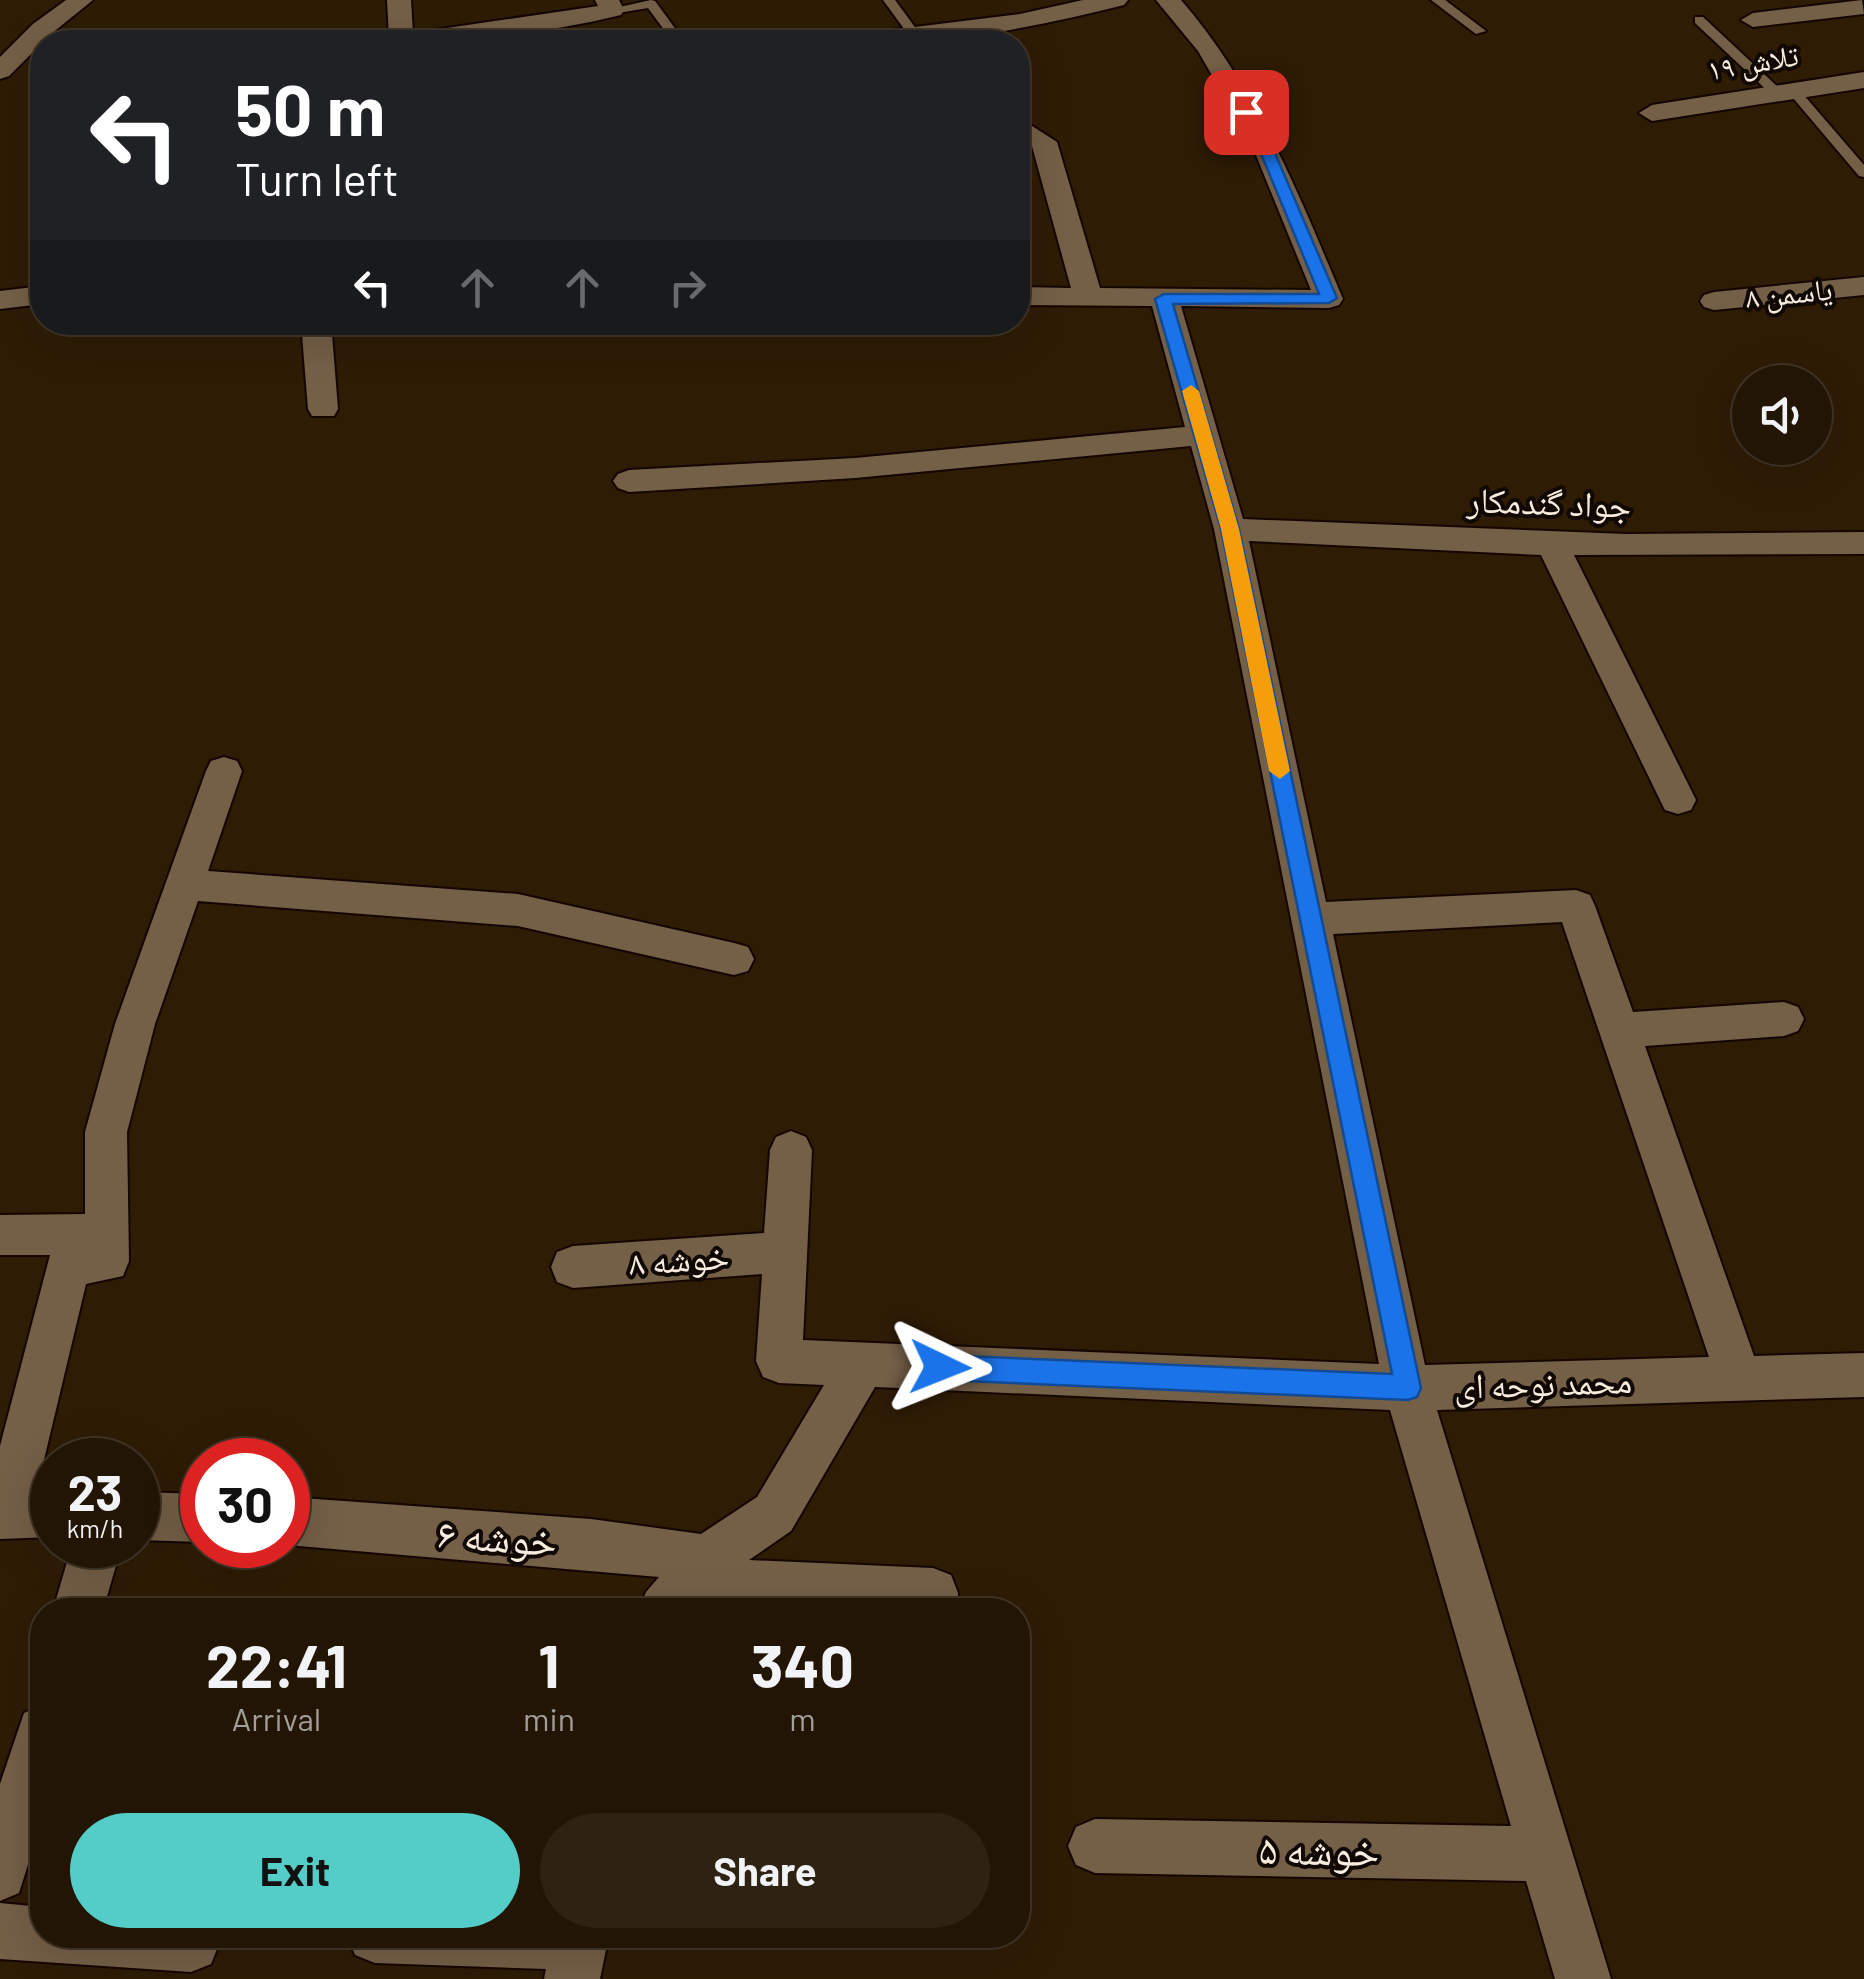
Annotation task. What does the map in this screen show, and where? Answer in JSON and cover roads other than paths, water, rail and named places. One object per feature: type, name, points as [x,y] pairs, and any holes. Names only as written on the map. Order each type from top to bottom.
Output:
[{"type":"street","points":[[41,30],[81,0]]},
{"type":"street","points":[[399,0],[399,30]]},
{"type":"street","points":[[986,30],[1116,0]]},
{"type":"street","points":[[1030,296],[1329,298],[1264,144],[1209,48],[1168,0]]},
{"type":"street","points":[[561,30],[610,5]]},
{"type":"street","points":[[1753,20],[1797,7],[1864,7]]},
{"type":"street","points":[[0,73],[30,42]]},
{"type":"street","points":[[0,73],[28,72]]},
{"type":"street","name":"تلاش ۱۹","points":[[1652,113],[1864,80]]},
{"type":"street","points":[[1030,133],[1044,142],[1088,297]]},
{"type":"street","name":"یاسمن ۸","points":[[1714,301],[1864,286]]},
{"type":"street","points":[[0,300],[30,296]]},
{"type":"street","points":[[1164,299],[1230,529],[1408,1388],[1583,1979]]},
{"type":"street","points":[[317,335],[323,409]]},
{"type":"street","points":[[629,480],[855,468],[1204,435]]},
{"type":"street","name":"جواد گندمکار","points":[[1230,529],[1747,549],[1863,545]]},
{"type":"street","points":[[1552,544],[1678,800]]},
{"type":"street","points":[[20,1514],[68,1265],[107,1261],[106,1132],[135,1024],[224,771]]},
{"type":"street","points":[[183,884],[518,910],[734,959]]},
{"type":"street","points":[[1310,919],[1576,906],[1738,1378]]},
{"type":"street","points":[[1619,1030],[1784,1019]]},
{"type":"street","points":[[785,1252],[791,1150]]},
{"type":"street","points":[[0,1235],[107,1234]]},
{"type":"street","name":"محمد نوحه ای","points":[[785,1252],[779,1361],[1408,1388],[1864,1374]]},
{"type":"street","name":"خوشه ۸","points":[[573,1267],[785,1252]]},
{"type":"street","points":[[686,1584],[774,1514],[862,1364]]},
{"type":"street","name":"خوشه ۶","points":[[310,1523],[591,1544],[686,1584],[933,1593],[933,1598]]},
{"type":"street","points":[[82,1598],[90,1568]]},
{"type":"street","points":[[0,1874],[30,1771]]},
{"type":"street","name":"خوشه ۵","points":[[1095,1846],[1544,1854]]},
{"type":"street","points":[[0,1931],[30,1933]]},
{"type":"street","points":[[527,1948],[578,1952]]},
{"type":"lane","points":[[889,0],[911,30]]},
{"type":"lane","points":[[1437,0],[1480,31]]},
{"type":"lane","points":[[610,5],[650,4],[670,30]]},
{"type":"lane","points":[[1699,20],[1784,91],[1864,173]]}]
